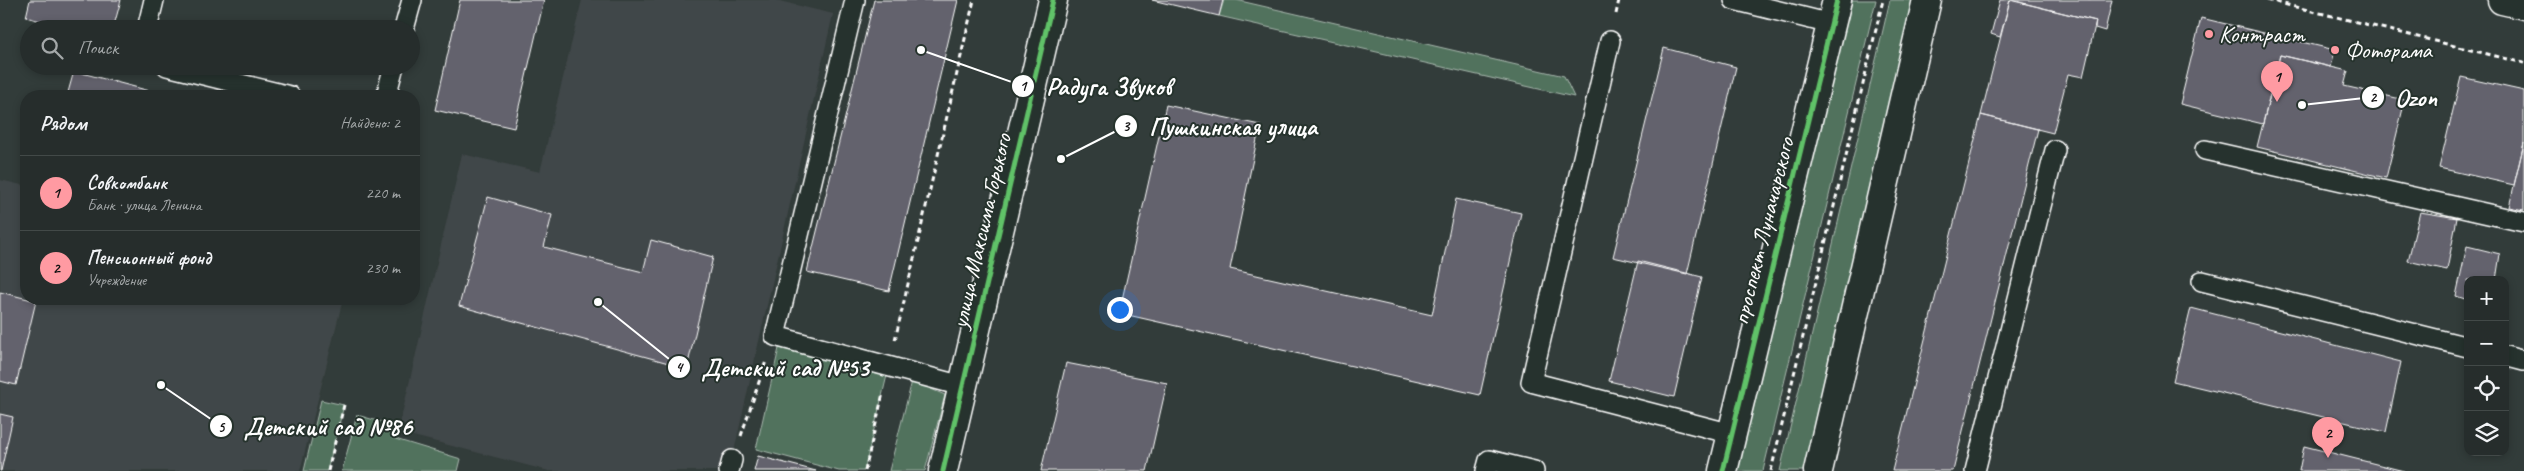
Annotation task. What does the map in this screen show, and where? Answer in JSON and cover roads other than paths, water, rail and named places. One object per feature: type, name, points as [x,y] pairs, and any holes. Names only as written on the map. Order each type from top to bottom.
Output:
[{"type":"street","name":"улица Максима Горького","points":[[943,471],[1051,0]]},
{"type":"street","points":[[1818,471],[1927,0]]},
{"type":"street","points":[[2502,0],[2524,5]]},
{"type":"street","name":"проспект Луначарского","points":[[1723,471],[1834,12]]},
{"type":"lane","points":[[149,20],[154,0]]},
{"type":"lane","points":[[406,20],[412,0]]},
{"type":"lane","points":[[855,0],[775,336],[962,386]]},
{"type":"lane","points":[[1734,0],[1834,12]]},
{"type":"lane","points":[[1610,41],[1531,382],[1732,434]]},
{"type":"lane","points":[[204,75],[265,90]]},
{"type":"lane","points":[[388,90],[392,75]]},
{"type":"lane","points":[[1975,471],[2055,150]]},
{"type":"lane","points":[[2206,150],[2524,222]]},
{"type":"lane","points":[[2202,281],[2464,346]]},
{"type":"lane","points":[[2509,357],[2524,361]]},
{"type":"lane","points":[[1486,471],[1488,460],[1534,471]]},
{"type":"place","name":"Контраст","points":[[2209,34]]},
{"type":"place","name":"Радуга Звуков","points":[[921,50]]},
{"type":"place","name":"Фоторама","points":[[2335,50]]},
{"type":"place","name":"Совкомбанк","points":[[2277,102]]},
{"type":"place","name":"Ozon","points":[[2302,105]]},
{"type":"place","name":"Пушкинская улица","points":[[1061,159]]},
{"type":"place","name":"Детский сад №53","points":[[598,302]]},
{"type":"place","name":"Детский сад №86","points":[[161,385]]},
{"type":"place","name":"Пенсионный фонд","points":[[2328,458]]}]
